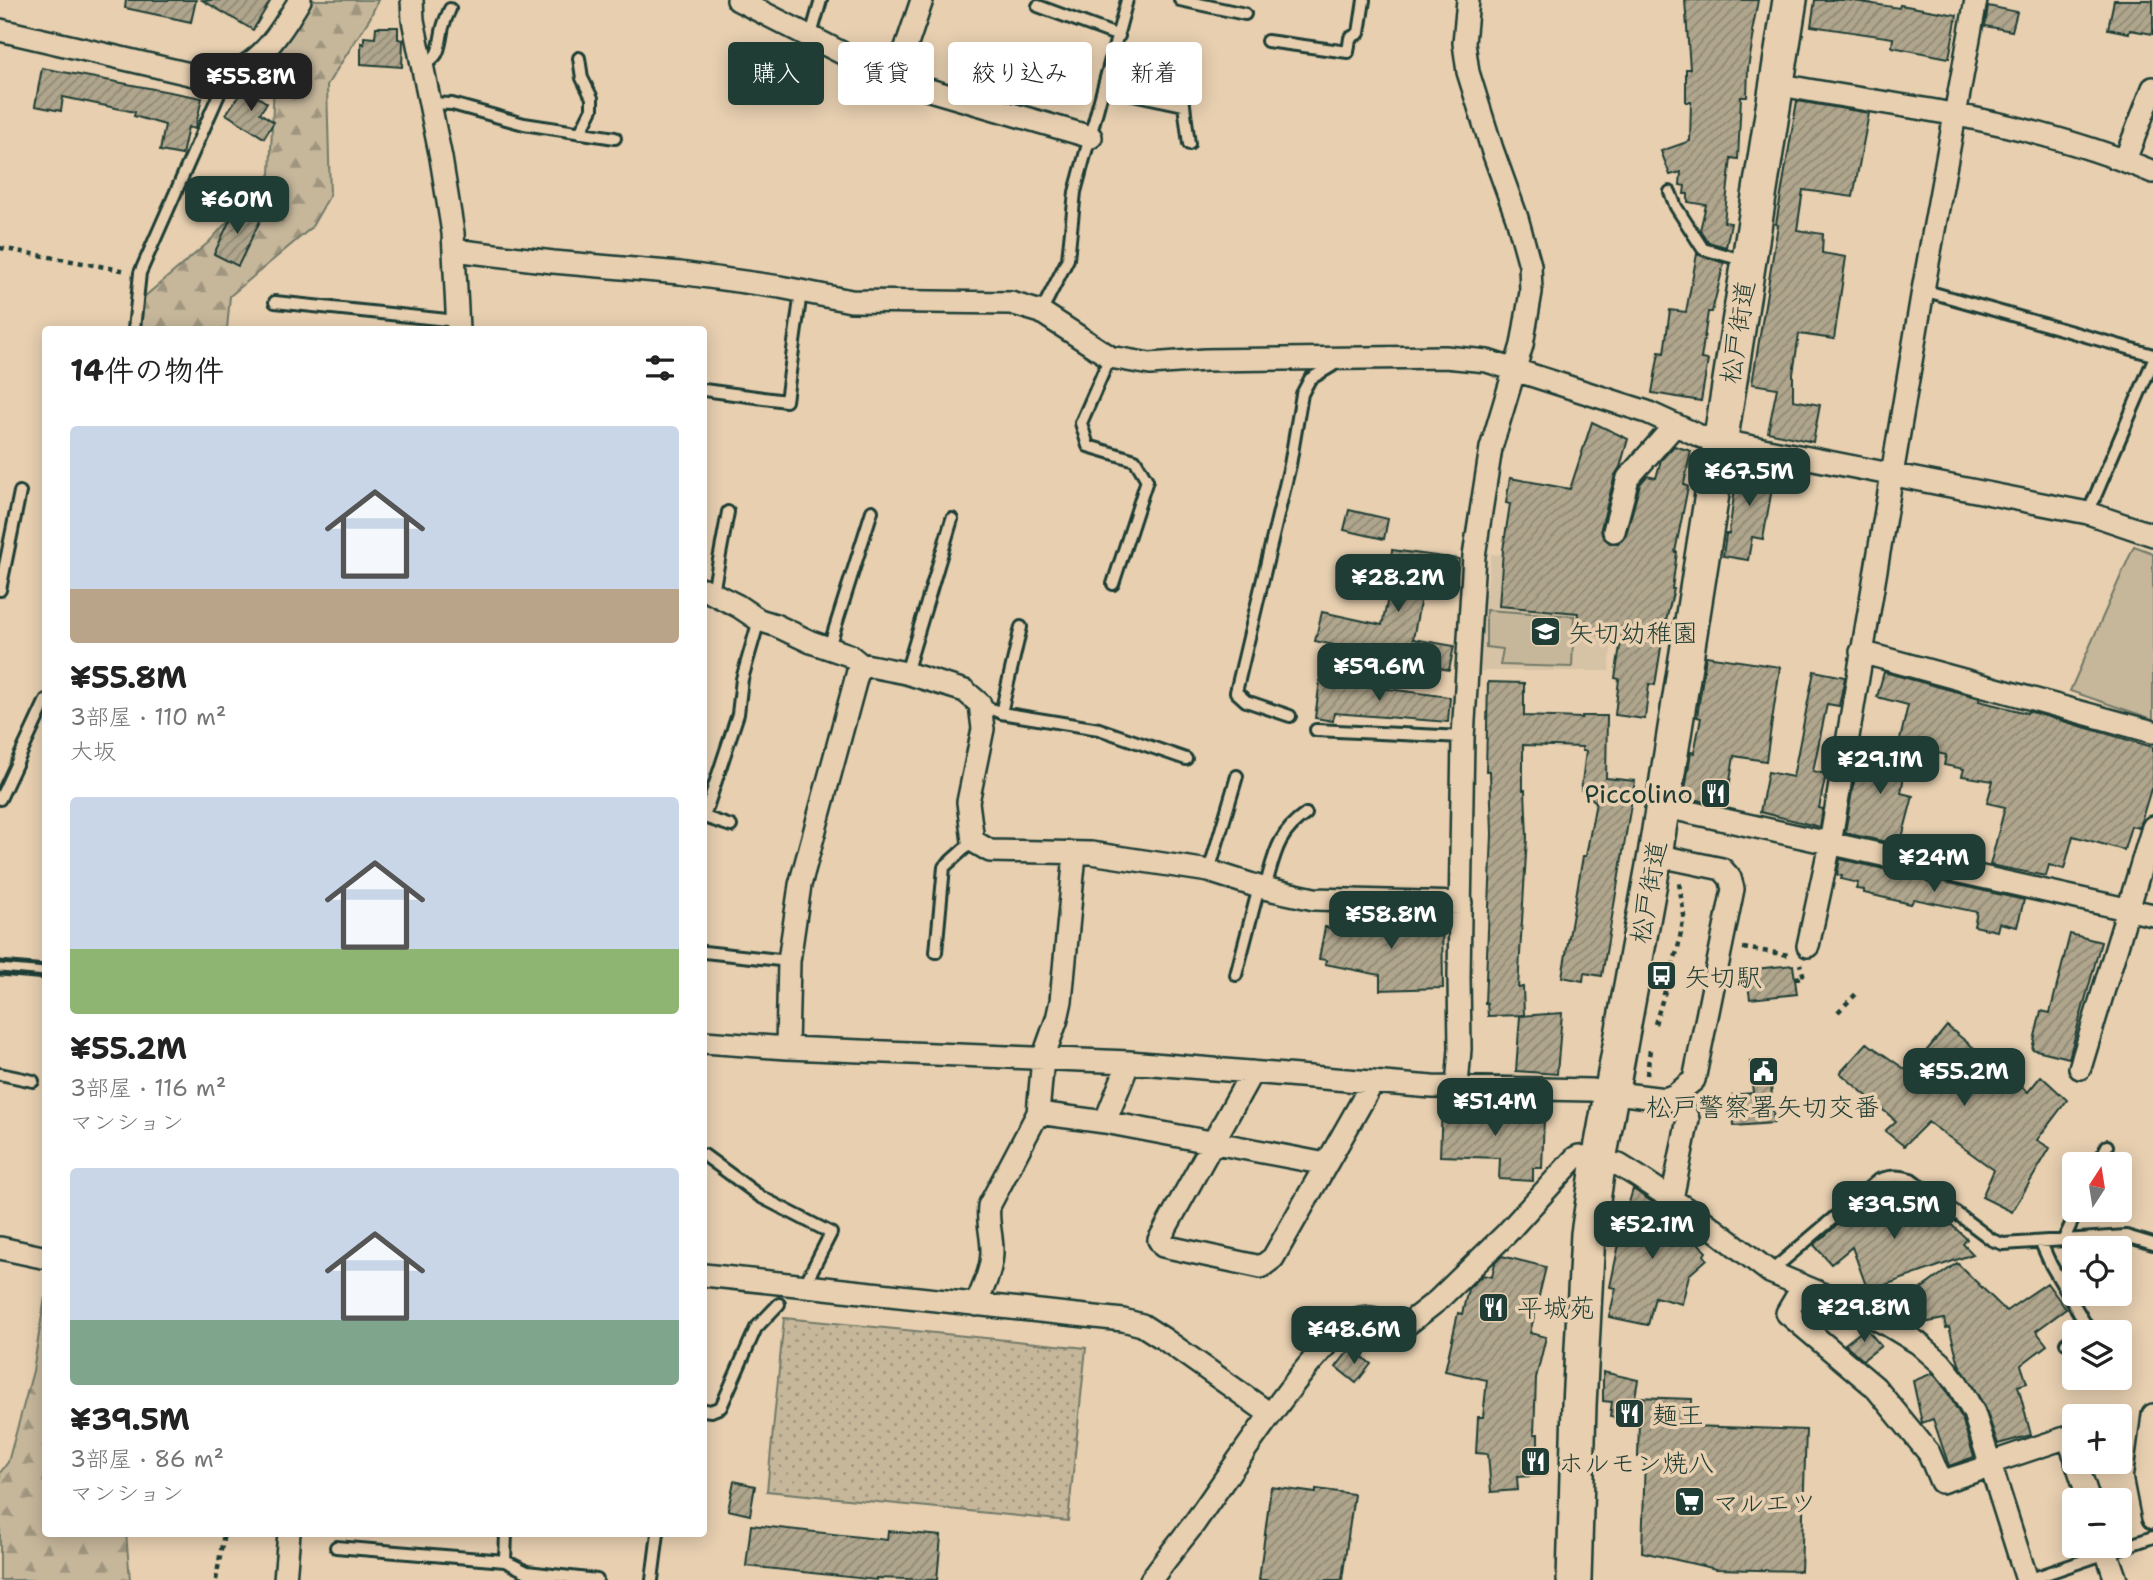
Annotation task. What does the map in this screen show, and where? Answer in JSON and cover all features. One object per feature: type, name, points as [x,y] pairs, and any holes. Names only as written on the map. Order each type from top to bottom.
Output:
[{"type":"main road","name":"松戸街道","points":[[1574,1580],[1578,1405],[1588,1234],[1611,1091],[1666,863],[1662,806],[1790,0]]},
{"type":"street","points":[[0,30],[211,79],[227,76],[249,66],[277,37],[300,0]]},
{"type":"street","points":[[412,0],[413,20],[441,158],[454,250],[457,325]]},
{"type":"street","points":[[738,0],[838,49]]},
{"type":"street","points":[[908,42],[922,0]]},
{"type":"street","points":[[1457,1086],[1460,1049],[1463,737],[1474,556],[1491,448],[1514,369],[1531,292],[1530,265],[1517,218],[1468,72],[1464,43],[1468,0]]},
{"type":"street","points":[[1808,946],[1830,844],[1923,290],[1976,0]]},
{"type":"street","points":[[1777,84],[1954,114],[2068,142],[2153,172]]},
{"type":"street","points":[[2125,160],[2153,88]]},
{"type":"street","points":[[934,91],[1091,136]]},
{"type":"street","points":[[454,250],[680,273],[851,301],[1011,303],[1041,312],[1110,357],[1150,364],[1445,357],[1488,361],[1647,412],[1702,437],[2088,513],[2153,535]]},
{"type":"street","points":[[1614,531],[1628,478],[1675,425]]},
{"type":"street","points":[[708,590],[759,620],[849,655],[860,664],[906,673],[965,691],[980,705],[982,729],[968,802],[973,841],[990,851],[1110,855],[1209,871],[1314,899],[1461,903]]},
{"type":"street","points":[[1861,652],[2153,732]]},
{"type":"street","points":[[787,1048],[789,961],[800,885],[860,664]]},
{"type":"street","points":[[1662,806],[2153,915]]},
{"type":"street","points":[[2080,1068],[2153,827]]},
{"type":"street","points":[[976,1305],[988,1278],[992,1250],[987,1219],[989,1206],[1038,1113],[1043,1058],[1061,1001],[1074,854]]},
{"type":"street","points":[[707,1042],[1129,1062],[1373,1082],[1611,1091],[1665,1099],[1675,1095],[1693,1080],[1733,889],[1730,878],[1722,869],[1666,863]]},
{"type":"street","points":[[1105,1122],[1129,1062]]},
{"type":"street","points":[[1252,1072],[1159,1240],[1163,1246],[1261,1267],[1273,1258],[1373,1082]]},
{"type":"street","points":[[1671,1199],[1688,1119],[1675,1095]]},
{"type":"street","points":[[1038,1113],[1105,1122],[1326,1164]]},
{"type":"street","points":[[1151,1580],[1270,1414],[1332,1338],[1361,1317],[1401,1328],[1405,1326],[1437,1301],[1506,1234],[1579,1156],[1619,1165],[1671,1199],[1770,1272],[1888,1325],[1918,1343],[1941,1363],[1957,1383],[1974,1413],[2028,1580]]},
{"type":"street","points":[[0,1248],[42,1257]]},
{"type":"street","points":[[707,1275],[1123,1320],[1142,1325],[1270,1414]]},
{"type":"street","points":[[1803,1286],[1787,1313],[1875,1387],[1929,1453],[1941,1482],[2062,1439]]},
{"type":"street","points":[[2153,1415],[2145,1477],[2153,1518]]},
{"type":"street","points":[[285,1580],[289,1537]]},
{"type":"street","points":[[2108,1558],[2116,1580]]},
{"type":"lane","points":[[811,35],[821,0]]},
{"type":"lane","points":[[1041,312],[1068,259],[1075,192],[1127,0]]},
{"type":"lane","points":[[1180,0],[1245,14]]},
{"type":"lane","points":[[1267,41],[1348,52],[1350,38],[1359,33],[1364,0]]},
{"type":"lane","points":[[1038,6],[1119,36]]},
{"type":"lane","points":[[422,66],[436,57],[441,47],[442,32],[450,9]]},
{"type":"lane","points":[[579,58],[582,78],[592,99],[592,109],[580,132]]},
{"type":"lane","points":[[134,326],[140,273],[227,76]]},
{"type":"lane","points":[[1104,88],[1184,105],[1189,145]]},
{"type":"lane","points":[[430,103],[452,104],[524,124],[615,138]]},
{"type":"lane","points":[[1670,192],[1676,207],[1703,249],[1749,261]]},
{"type":"lane","points":[[1923,290],[2153,355]]},
{"type":"lane","points":[[707,390],[786,401],[801,292]]},
{"type":"lane","points":[[275,302],[457,325]]},
{"type":"lane","points":[[1110,357],[1081,423],[1088,446],[1135,460],[1147,480],[1113,583]]},
{"type":"lane","points":[[1290,716],[1246,701],[1236,692],[1280,513],[1302,394],[1310,379],[1332,366],[1336,359]]},
{"type":"lane","points":[[2088,513],[2153,361]]},
{"type":"lane","points":[[0,590],[20,492]]},
{"type":"lane","points":[[829,647],[872,511]]},
{"type":"lane","points":[[708,590],[728,512]]},
{"type":"lane","points":[[906,673],[953,519]]},
{"type":"lane","points":[[707,808],[738,714],[742,679],[759,620]]},
{"type":"lane","points":[[1001,713],[1021,627]]},
{"type":"lane","points":[[980,705],[1001,713],[1099,729],[1186,759]]},
{"type":"lane","points":[[0,799],[42,709]]},
{"type":"lane","points":[[1316,730],[1463,737]]},
{"type":"lane","points":[[1209,871],[1237,776]]},
{"type":"lane","points":[[1236,975],[1262,887],[1279,842],[1289,826],[1306,814]]},
{"type":"lane","points":[[707,818],[731,826]]},
{"type":"lane","points":[[936,952],[944,867],[973,841]]},
{"type":"lane","points":[[707,952],[789,961]]},
{"type":"lane","points":[[0,1074],[33,1081]]},
{"type":"lane","points":[[2104,1152],[2107,1146]]},
{"type":"lane","points":[[707,1157],[761,1197],[831,1233],[804,1286]]},
{"type":"lane","points":[[1770,1272],[1878,1180],[1888,1176],[1911,1179],[1992,1240],[2004,1244],[2062,1239]]},
{"type":"lane","points":[[2132,1238],[2153,1244]]},
{"type":"lane","points":[[2041,1243],[2083,1320]]},
{"type":"lane","points":[[707,1410],[721,1407],[756,1328],[779,1304]]},
{"type":"lane","points":[[505,1561],[506,1537]]},
{"type":"lane","points":[[652,1580],[657,1537]]},
{"type":"lane","points":[[2132,1542],[2153,1537]]},
{"type":"lane","points":[[336,1547],[505,1561],[527,1572],[597,1580]]},
{"type":"lane","points":[[2028,1580],[2081,1558]]},
{"type":"path","points":[[0,248],[140,273]]},
{"type":"path","points":[[1651,1034],[1678,948],[1684,916],[1666,863]]},
{"type":"path","points":[[1743,948],[1798,957],[1804,977],[1795,978]]},
{"type":"path","points":[[1838,1012],[1856,994]]},
{"type":"path","points":[[1647,1080],[1650,1045]]},
{"type":"path","points":[[1705,1105],[1733,1109]]},
{"type":"path","points":[[216,1580],[223,1537]]},
{"type":"shaded area","name":"矢切幼稚園","points":[[1491,554],[1582,561],[1619,568],[1609,671],[1474,671],[1479,594],[1486,593]]},
{"type":"green space","points":[[309,0],[378,0],[370,18],[327,85],[330,195],[311,228],[230,296],[227,326],[140,326],[144,297],[209,242],[270,174],[275,59]]},
{"type":"green space","points":[[2134,546],[2153,553],[2153,719],[2070,691]]},
{"type":"green space","points":[[1486,610],[1574,616],[1572,667],[1500,665],[1503,649],[1486,647]]},
{"type":"green space","points":[[42,1316],[42,1537],[126,1537],[130,1580],[0,1580],[0,1473],[8,1462],[33,1371]]},
{"type":"green space","points":[[784,1318],[1086,1348],[1068,1521],[767,1491]]},
{"type":"building","points":[[126,0],[196,0],[191,22],[125,8]]},
{"type":"building","points":[[202,0],[271,0],[253,30]]},
{"type":"building","points":[[1685,0],[1758,0],[1752,32],[1747,97],[1741,97],[1738,159],[1731,158],[1724,222],[1731,223],[1726,247],[1708,242],[1700,230],[1706,205],[1688,202],[1688,194],[1684,194],[1685,186],[1680,185],[1681,172],[1670,175],[1661,151],[1690,141],[1691,102],[1686,102],[1686,69],[1690,69]]},
{"type":"building","points":[[1815,0],[1847,0],[1899,8],[1900,5],[1957,15],[1949,58],[1892,47],[1893,38],[1811,26]]},
{"type":"building","points":[[2114,0],[2153,0],[2153,34],[2108,29]]},
{"type":"building","points":[[1988,6],[2017,12],[2012,31],[1985,26]]},
{"type":"building","points":[[376,27],[398,27],[398,39],[403,40],[402,67],[361,64],[361,43],[364,44],[364,37],[375,38]]},
{"type":"building","points":[[42,68],[202,98],[195,129],[188,127],[182,155],[160,151],[165,125],[134,116],[135,112],[63,97],[61,111],[35,106]]},
{"type":"building","points":[[244,88],[267,103],[260,113],[274,122],[264,138],[226,114]]},
{"type":"building","points":[[1797,101],[1869,113],[1853,197],[1803,190],[1797,230],[1823,234],[1822,253],[1846,257],[1834,339],[1799,334],[1793,374],[1793,400],[1820,405],[1813,442],[1768,432],[1777,388],[1752,384]]},
{"type":"building","points":[[236,207],[261,219],[238,266],[214,254]]},
{"type":"building","points":[[1697,254],[1724,263],[1712,312],[1708,312],[1701,359],[1708,360],[1701,401],[1652,393],[1659,352],[1664,353],[1670,310],[1686,312]]},
{"type":"building","points":[[1592,422],[1628,439],[1601,528],[1602,535],[1610,543],[1618,543],[1626,535],[1640,484],[1647,476],[1656,478],[1661,460],[1674,446],[1691,451],[1684,484],[1688,487],[1675,552],[1674,589],[1655,685],[1649,684],[1645,719],[1615,715],[1619,679],[1615,678],[1620,646],[1615,645],[1616,636],[1576,632],[1578,613],[1499,606],[1510,504],[1506,503],[1510,478],[1570,489]]},
{"type":"building","points":[[1752,462],[1776,466],[1763,539],[1752,537],[1748,560],[1723,556],[1726,534],[1729,534],[1738,464],[1751,466]]},
{"type":"building","points":[[1349,510],[1388,519],[1384,539],[1344,530]]},
{"type":"building","points":[[1392,550],[1459,559],[1455,591],[1423,587],[1413,639],[1454,646],[1449,670],[1315,641],[1322,612],[1382,625],[1391,585],[1388,584]]},
{"type":"building","points":[[1706,656],[1780,667],[1766,761],[1734,756],[1726,806],[1684,797],[1691,752],[1694,753],[1701,718],[1697,717]]},
{"type":"building","points":[[1814,671],[1845,677],[1839,706],[1827,704],[1813,771],[1826,774],[1819,808],[1823,809],[1820,827],[1760,812],[1768,772],[1793,777]]},
{"type":"building","points":[[1884,672],[1980,698],[1979,701],[2027,713],[2028,711],[2153,747],[2153,790],[2151,789],[2139,828],[2131,826],[2124,850],[2073,836],[2064,869],[2049,865],[2046,876],[1990,865],[2005,807],[1987,803],[1993,781],[1962,776],[1964,769],[1944,765],[1946,755],[1899,744],[1908,705],[1877,697]]},
{"type":"building","points":[[1320,680],[1450,697],[1448,722],[1334,713],[1333,721],[1315,718]]},
{"type":"building","points":[[1488,682],[1524,683],[1524,716],[1607,716],[1606,778],[1635,781],[1602,976],[1584,973],[1583,981],[1562,977],[1583,856],[1586,856],[1596,802],[1581,790],[1586,751],[1582,751],[1582,747],[1523,745],[1527,837],[1518,988],[1523,987],[1524,1015],[1488,1016],[1485,1003],[1492,834],[1490,771],[1486,771]]},
{"type":"building","points":[[1865,743],[1908,752],[1901,793],[1913,796],[1900,845],[1845,833],[1853,786]]},
{"type":"building","points":[[1840,859],[1915,876],[1931,884],[1932,879],[2024,900],[2017,927],[1999,923],[1997,931],[1974,926],[1977,912],[1914,899],[1911,904],[1864,893],[1864,890],[1856,889],[1858,883],[1841,879],[1842,876],[1837,875]]},
{"type":"building","points":[[1366,914],[1442,916],[1443,988],[1380,990],[1380,975],[1325,964],[1326,960],[1319,959],[1325,927],[1366,935]]},
{"type":"building","points":[[2070,934],[2101,942],[2069,1058],[2032,1049],[2041,1011],[2050,1013]]},
{"type":"building","points":[[1793,965],[1797,994],[1750,999],[1746,970]]},
{"type":"building","points":[[1562,1013],[1557,1074],[1516,1071],[1520,1016]]},
{"type":"building","points":[[1947,1026],[2028,1092],[2041,1076],[2067,1100],[2037,1140],[2050,1148],[2012,1212],[1982,1197],[1994,1170],[1928,1122],[1904,1146],[1885,1131],[1896,1121],[1840,1073],[1867,1043],[1909,1072]]},
{"type":"building","points":[[1769,1060],[1774,1123],[1734,1126],[1732,1095],[1753,1093],[1750,1062]]},
{"type":"building","points":[[1442,1105],[1535,1109],[1535,1117],[1544,1118],[1542,1168],[1533,1168],[1533,1181],[1499,1179],[1500,1158],[1440,1156]]},
{"type":"building","points":[[1888,1185],[1920,1216],[1931,1206],[1967,1239],[1963,1244],[1973,1254],[1868,1291],[1852,1247],[1831,1264],[1814,1245],[1850,1214],[1854,1219]]},
{"type":"building","points":[[1633,1189],[1689,1227],[1687,1230],[1706,1252],[1704,1255],[1707,1259],[1689,1275],[1682,1304],[1655,1297],[1648,1325],[1609,1317],[1616,1288],[1610,1287]]},
{"type":"building","points":[[1502,1256],[1546,1267],[1530,1333],[1546,1337],[1536,1378],[1534,1434],[1538,1434],[1538,1454],[1545,1453],[1546,1475],[1517,1477],[1518,1490],[1491,1492],[1488,1454],[1476,1453],[1478,1417],[1483,1417],[1487,1380],[1445,1371],[1458,1313],[1462,1314],[1468,1289],[1483,1275],[1492,1277],[1495,1263]]},
{"type":"building","points":[[1957,1263],[2006,1311],[2047,1283],[2066,1309],[2036,1331],[2047,1345],[2021,1365],[2027,1383],[2018,1386],[2031,1435],[1998,1444],[1985,1407],[1959,1364],[1949,1327],[1946,1328],[1944,1319],[1914,1325],[1899,1316],[1897,1306]]},
{"type":"building","points":[[1866,1328],[1881,1346],[1863,1360],[1845,1344]]},
{"type":"building","points":[[1351,1348],[1371,1364],[1356,1383],[1336,1367]]},
{"type":"building","points":[[1603,1372],[1638,1380],[1635,1397],[1692,1399],[1691,1426],[1806,1430],[1801,1571],[1716,1569],[1642,1552],[1645,1457],[1638,1457],[1639,1421],[1610,1417],[1612,1402],[1603,1401]]},
{"type":"building","points":[[1933,1373],[1962,1418],[1974,1457],[1949,1466],[1933,1419],[1922,1423],[1913,1381]]},
{"type":"building","points":[[734,1481],[755,1486],[750,1515],[728,1510]]},
{"type":"building","points":[[1271,1487],[1316,1493],[1316,1489],[1354,1494],[1342,1580],[1259,1580]]},
{"type":"building","points":[[751,1525],[887,1540],[888,1531],[941,1536],[937,1580],[876,1580],[746,1566]]},
{"type":"railway","points":[[0,962],[42,966]]},
{"type":"railway","points":[[0,974],[42,978]]},
{"type":"place","name":"矢切幼稚園","points":[[1545,632]]},
{"type":"place","name":"Piccolino","points":[[1716,793]]},
{"type":"place","name":"矢切駅","points":[[1661,976]]},
{"type":"place","name":"松戸警察署矢切交番","points":[[1763,1071]]},
{"type":"place","name":"平城苑","points":[[1494,1307]]},
{"type":"place","name":"麺王","points":[[1629,1414]]},
{"type":"place","name":"ホルモン焼八","points":[[1535,1462]]},
{"type":"place","name":"マルエツ","points":[[1690,1502]]}]
